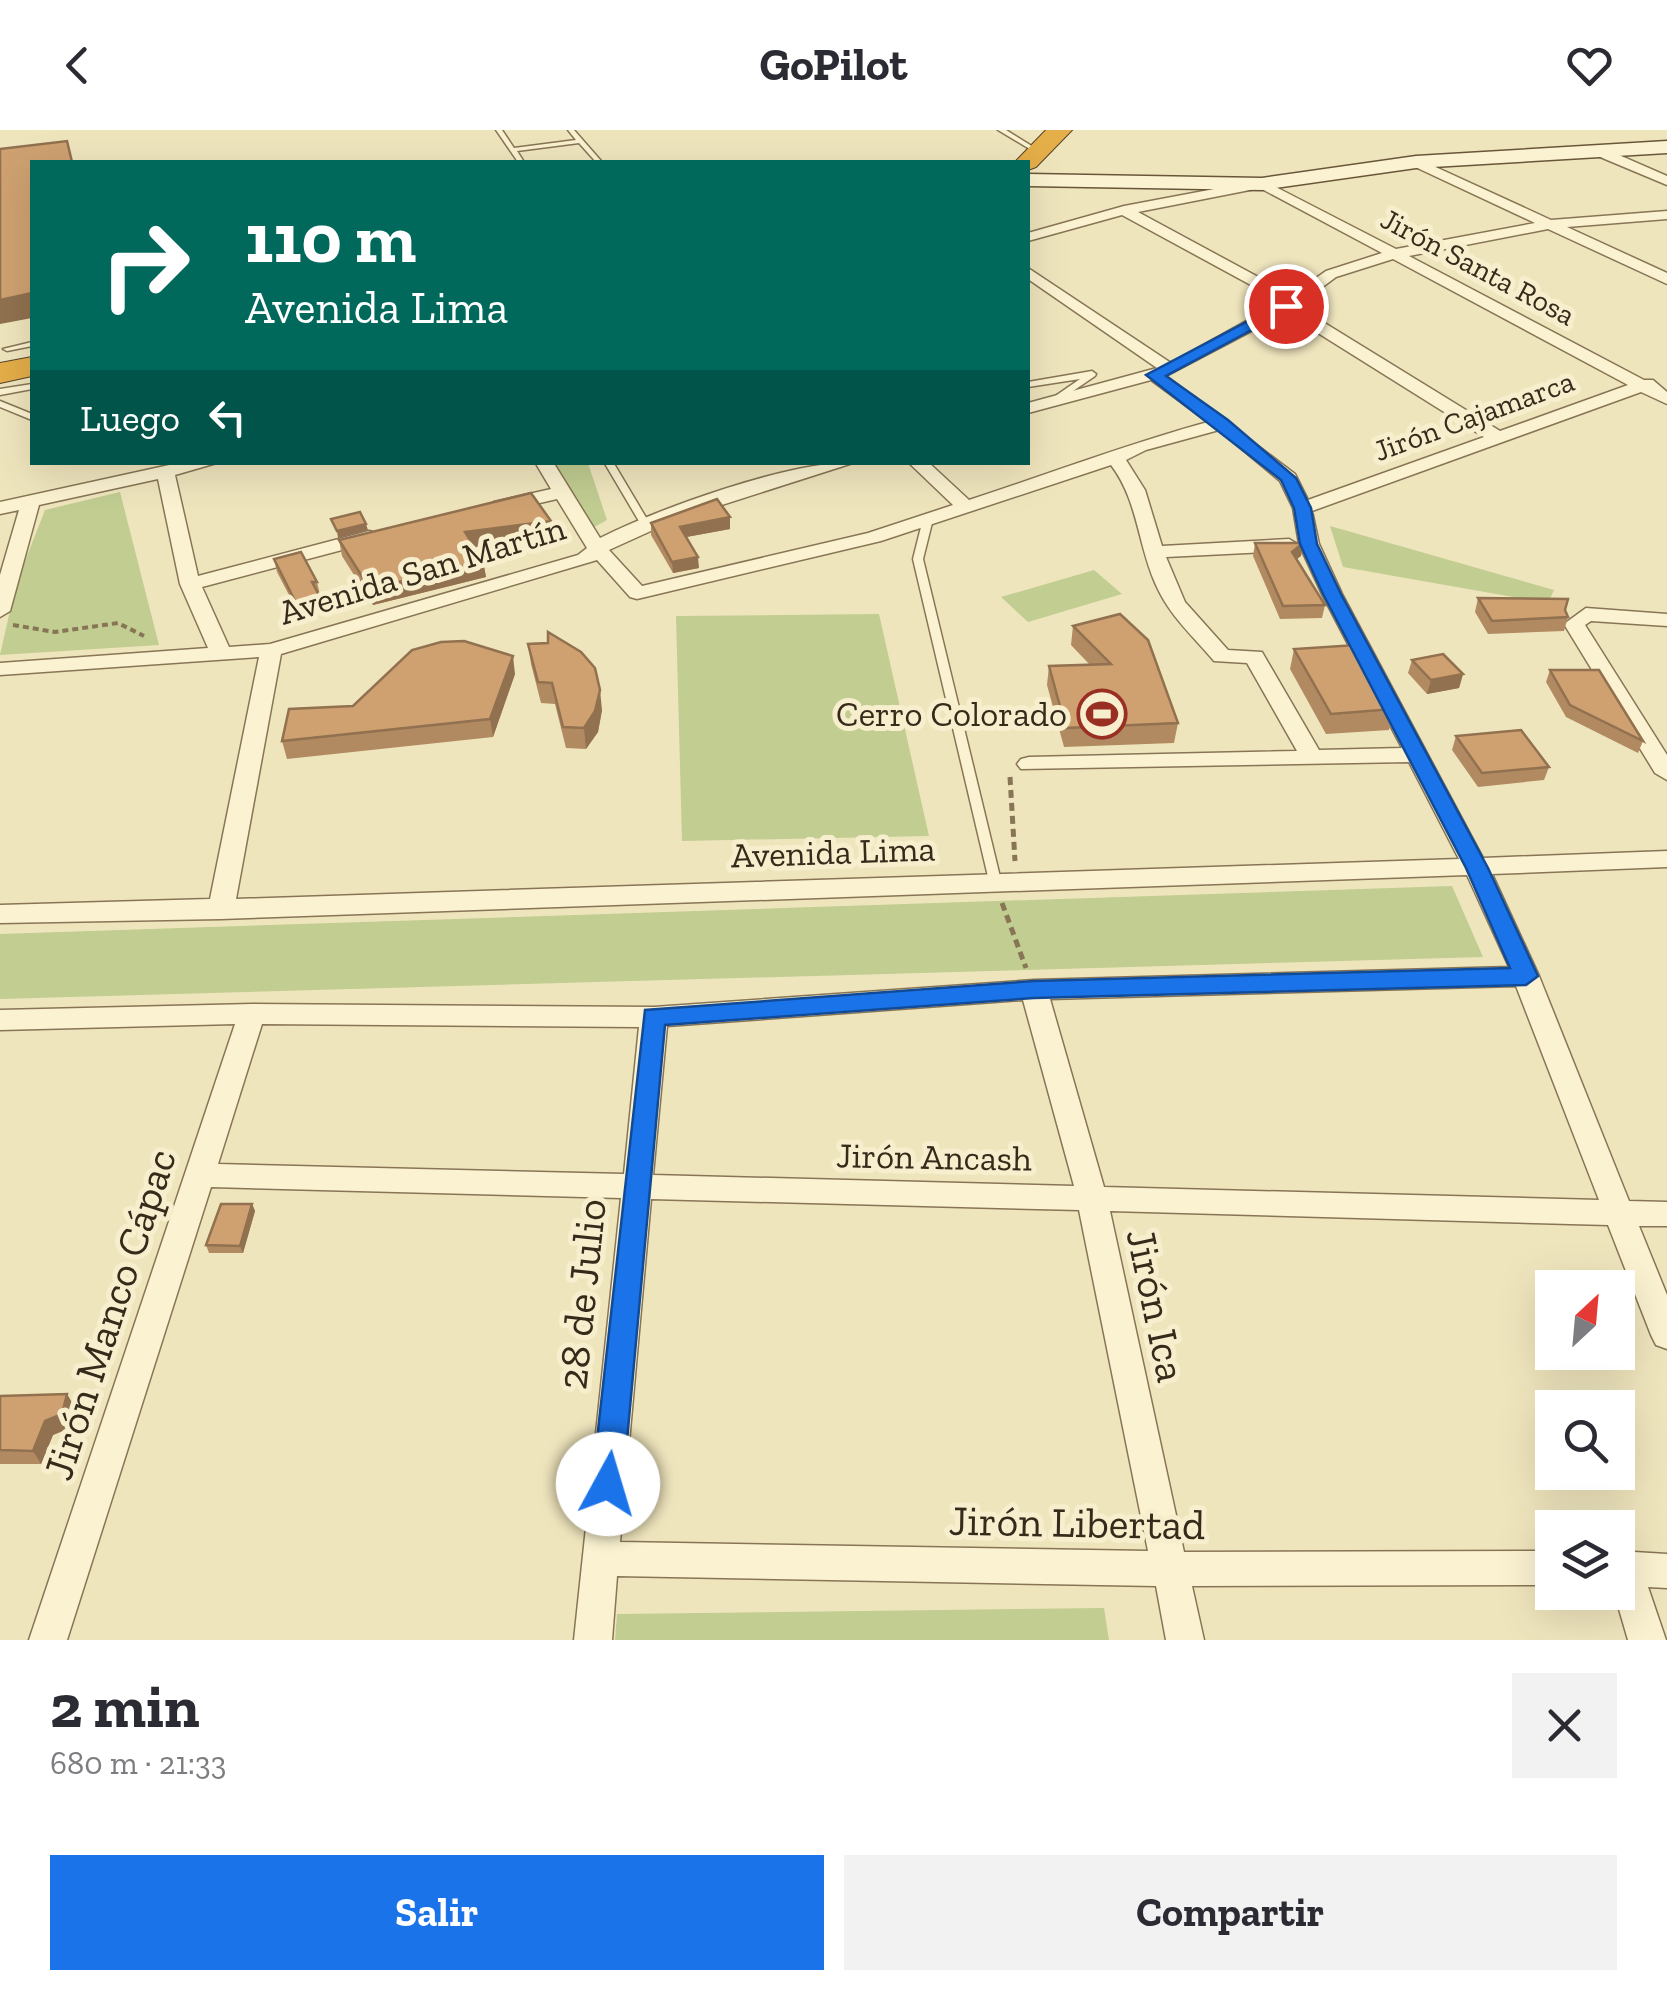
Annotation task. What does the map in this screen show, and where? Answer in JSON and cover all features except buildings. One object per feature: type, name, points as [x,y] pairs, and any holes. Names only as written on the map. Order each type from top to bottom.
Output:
[{"type":"highway","points":[[1033,158],[1060,130]]},
{"type":"street","points":[[1030,236],[1124,210],[1262,184],[1416,162],[1667,148]]},
{"type":"street","points":[[1598,152],[1667,181]]},
{"type":"street","points":[[1416,162],[1667,279]]},
{"type":"street","points":[[1030,180],[1262,184]]},
{"type":"street","name":"Jirón Santa Rosa","points":[[1262,184],[1667,399]]},
{"type":"street","points":[[1124,210],[1280,294],[1286,306],[1498,437]]},
{"type":"street","points":[[1030,407],[1162,373],[1286,306],[1331,274],[1395,254],[1550,224],[1667,215]]},
{"type":"street","points":[[1030,274],[1162,373],[1288,478],[1302,508],[1308,544],[1477,868],[1526,976],[1667,1335]]},
{"type":"street","name":"Jirón Cajamarca","points":[[1302,508],[1639,384],[1667,383]]},
{"type":"street","points":[[546,465],[596,547],[638,592],[874,537],[1116,458],[1140,446],[1222,424]]},
{"type":"street","points":[[1116,458],[1132,476],[1154,552],[1174,601],[1222,656],[1254,657],[1312,757]]},
{"type":"street","points":[[0,508],[200,465]]},
{"type":"street","name":"Avenida San Martín","points":[[0,669],[271,650],[585,560],[596,547],[748,482],[832,465]]},
{"type":"street","points":[[919,465],[966,507]]},
{"type":"street","points":[[166,474],[190,584],[221,654]]},
{"type":"street","points":[[475,512],[563,492]]},
{"type":"street","points":[[0,611],[30,501]]},
{"type":"street","points":[[190,584],[386,533]]},
{"type":"street","points":[[1154,552],[1308,544]]},
{"type":"street","points":[[1667,620],[1586,614],[1574,624],[1667,773]]},
{"type":"street","points":[[221,910],[271,650]]},
{"type":"street","points":[[1029,764],[1418,755]]},
{"type":"street","name":"Avenida Lima","points":[[0,914],[1006,885],[1667,859]]},
{"type":"street","points":[[0,1020],[252,1014],[654,1017],[1034,990],[1526,976]]},
{"type":"street","name":"Jirón Ica","points":[[1034,990],[1092,1198],[1185,1640]]},
{"type":"street","name":"Jirón Manco Cápac","points":[[48,1640],[252,1014]]},
{"type":"street","name":"28 de Julio","points":[[592,1640],[654,1017]]},
{"type":"street","name":"Jirón Ancash","points":[[199,1175],[1667,1214]]},
{"type":"street","name":"Jirón Libertad","points":[[600,1559],[1169,1569],[1535,1568]]},
{"type":"street","points":[[1635,1569],[1667,1570]]},
{"type":"street","points":[[1635,1608],[1646,1640]]},
{"type":"lane","points":[[499,130],[520,160]]},
{"type":"lane","points":[[571,130],[597,160]]},
{"type":"lane","points":[[1001,130],[1033,158]]},
{"type":"lane","points":[[512,150],[580,141]]},
{"type":"lane","points":[[1030,385],[1092,374],[1054,400]]},
{"type":"lane","points":[[0,392],[30,387]]},
{"type":"lane","points":[[0,404],[30,416]]},
{"type":"lane","points":[[610,465],[646,526]]},
{"type":"lane","points":[[928,519],[918,559],[1006,885]]},
{"type":"path","points":[[0,622],[56,632],[118,623],[137,629],[144,636]]},
{"type":"path","points":[[1029,764],[1010,764],[1006,885],[1034,990]]},
{"type":"green space","points":[[552,465],[589,465],[607,520],[589,530]]},
{"type":"green space","points":[[120,492],[159,645],[0,655],[16,584],[45,510]]},
{"type":"green space","points":[[1330,526],[1554,590],[1548,603],[1343,567]]},
{"type":"green space","points":[[1094,570],[1122,594],[1028,622],[1001,597]]},
{"type":"green space","points":[[879,614],[929,836],[682,841],[676,616]]},
{"type":"green space","points":[[1452,886],[1483,957],[0,999],[0,934]]},
{"type":"green space","points":[[1104,1608],[1109,1640],[615,1640],[617,1614]]},
{"type":"place","name":"Cerro Colorado","points":[[1102,714]]},
{"type":"route","points":[[608,1484],[654,1017],[1034,990],[1526,976],[1477,868],[1308,544],[1302,508],[1288,478],[1154,375],[1286,306]]}]
